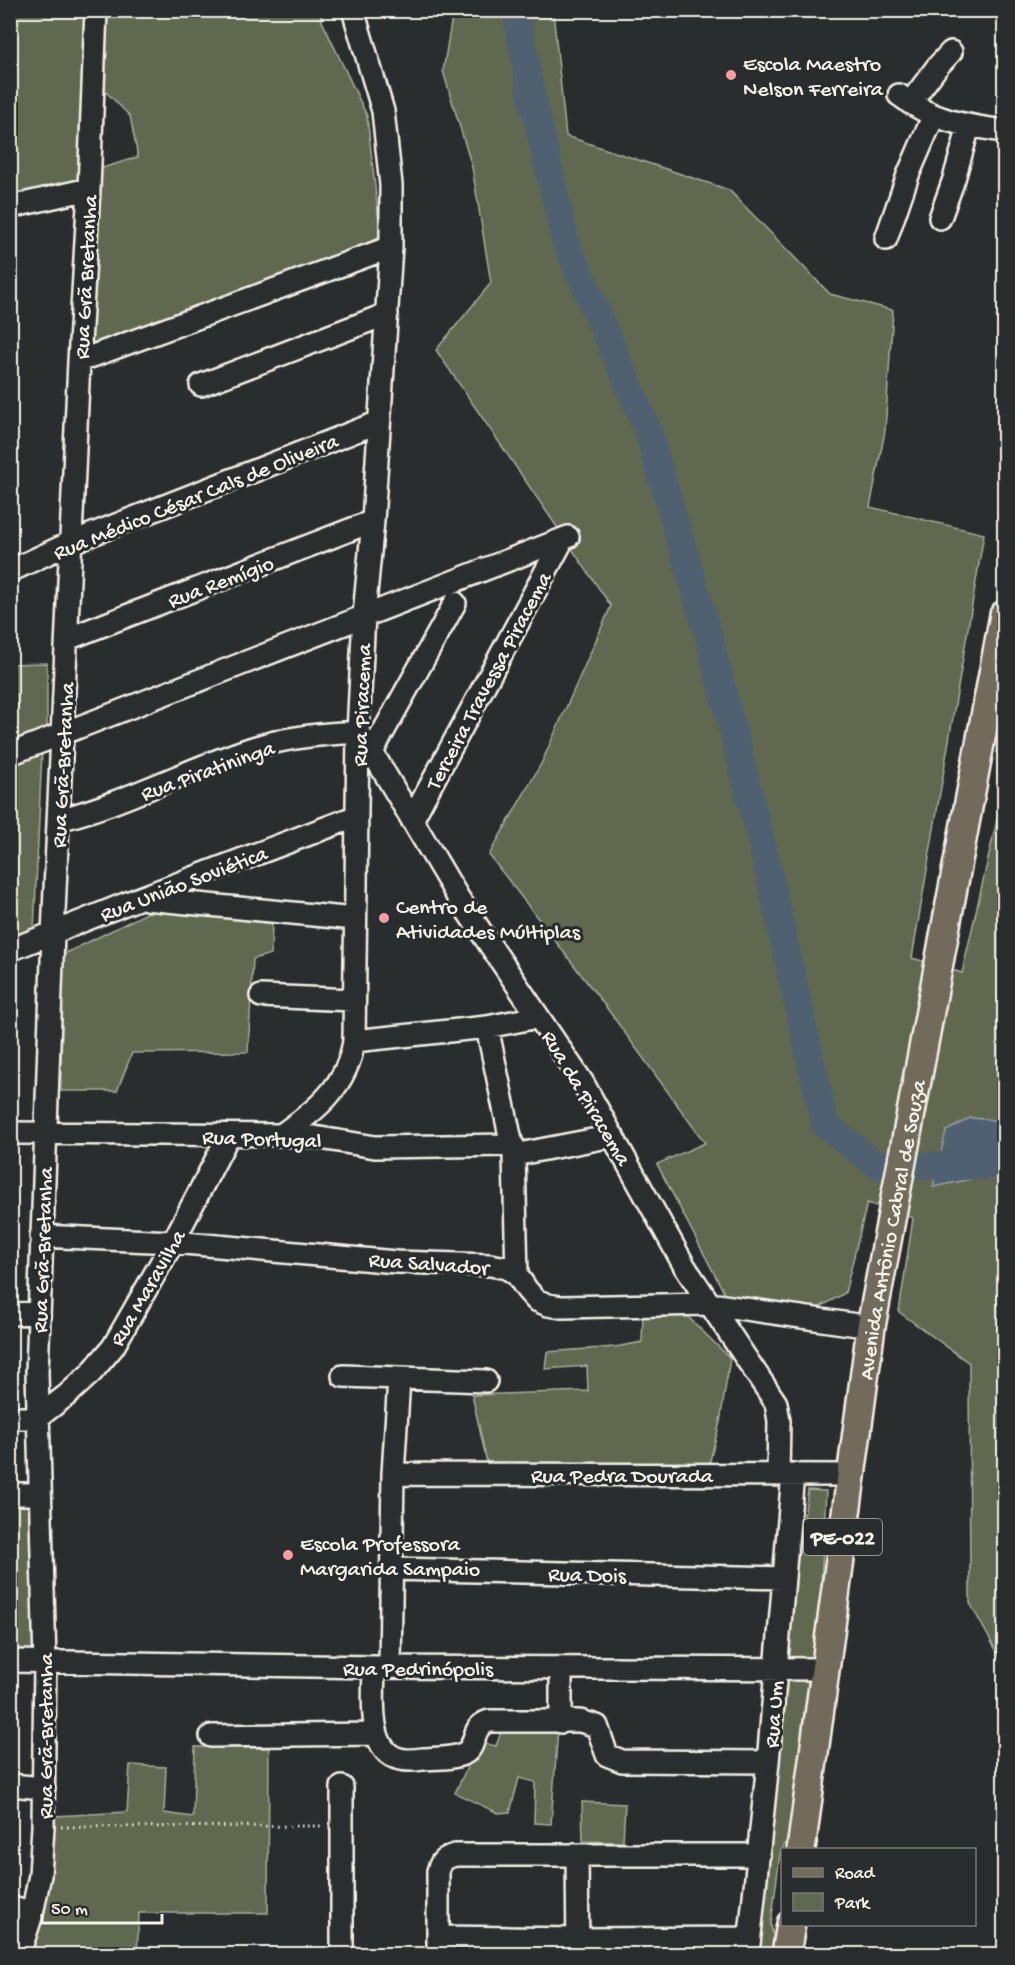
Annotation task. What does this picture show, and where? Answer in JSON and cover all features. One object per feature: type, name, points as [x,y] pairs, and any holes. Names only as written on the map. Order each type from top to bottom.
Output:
[{"type":"main road","name":"Avenida Antônio Cabral de Souza","points":[[801,1848],[871,1327],[1005,615]]},
{"type":"main road","points":[[786,1954],[791,1926]]},
{"type":"street","name":"Rua Grã Bretanha","points":[[70,543],[96,10]]},
{"type":"street","name":"Rua Piracema","points":[[281,1135],[309,1114],[335,1088],[344,1076],[351,1059],[354,1041],[358,732],[364,615],[387,314],[391,246],[391,185],[383,111],[353,10]]},
{"type":"street","points":[[951,52],[905,99],[933,117],[969,126],[1005,131]]},
{"type":"street","points":[[886,239],[908,175],[933,117]]},
{"type":"street","points":[[940,218],[969,126]]},
{"type":"street","points":[[10,207],[89,189]]},
{"type":"street","points":[[79,361],[391,246]]},
{"type":"street","points":[[201,385],[387,314]]},
{"type":"street","name":"Rua Médico César Cals de Oliveira","points":[[10,571],[70,543],[380,422]]},
{"type":"street","name":"Rua Remígio","points":[[67,639],[373,520]]},
{"type":"street","name":"Terceira Travessa Piracema","points":[[364,615],[565,539],[412,820]]},
{"type":"street","name":"Rua Grã-Bretanha","points":[[19,1954],[32,1914],[40,1875],[44,1827],[45,1662],[37,1418],[38,1313],[70,543]]},
{"type":"street","points":[[372,752],[455,603]]},
{"type":"street","points":[[10,754],[364,615]]},
{"type":"street","name":"Rua da Piracema","points":[[358,732],[459,899],[583,1083],[685,1267],[776,1403],[786,1474]]},
{"type":"street","name":"Rua Piratininga","points":[[58,820],[104,807],[254,748],[290,739],[358,732]]},
{"type":"street","name":"Rua União Soviética","points":[[10,950],[357,816]]},
{"type":"street","points":[[140,898],[355,919]]},
{"type":"street","points":[[261,996],[353,1000]]},
{"type":"street","points":[[354,1041],[487,1027],[538,1017]]},
{"type":"street","points":[[487,1027],[513,1150],[517,1275]]},
{"type":"street","name":"Rua Portugal","points":[[10,1133],[281,1135],[314,1137],[375,1148],[513,1150],[613,1136]]},
{"type":"street","name":"Rua Maravilha","points":[[37,1418],[91,1373],[113,1347],[230,1135]]},
{"type":"street","name":"Rua Salvador","points":[[41,1236],[173,1242],[396,1262],[490,1265],[507,1268],[517,1275],[536,1300],[548,1305],[561,1307],[710,1304],[871,1327]]},
{"type":"street","points":[[10,1314],[38,1313]]},
{"type":"street","points":[[343,1376],[486,1381]]},
{"type":"street","points":[[399,1379],[393,1474],[392,1569],[382,1667],[374,1715],[377,1734],[382,1745],[392,1756],[411,1760],[456,1756],[466,1752],[477,1728],[489,1721],[580,1721],[597,1726],[607,1755],[622,1761],[768,1762]]},
{"type":"street","points":[[10,1418],[37,1418]]},
{"type":"street","name":"Rua Pedra Dourada","points":[[393,1474],[851,1475]]},
{"type":"street","name":"Rua Um","points":[[749,1946],[768,1762],[783,1578],[786,1474]]},
{"type":"street","points":[[10,1494],[39,1494]]},
{"type":"street","name":"Rua Dois","points":[[392,1569],[783,1578]]},
{"type":"street","name":"Rua Pedrinópolis","points":[[10,1661],[382,1667],[826,1669]]},
{"type":"street","points":[[561,1668],[561,1722]]},
{"type":"street","points":[[211,1736],[377,1734]]},
{"type":"street","points":[[10,1785],[44,1788]]},
{"type":"street","points":[[342,1787],[342,1954]]},
{"type":"street","points":[[749,1946],[438,1946],[438,1871],[440,1863],[445,1858],[454,1855],[759,1855]]},
{"type":"street","points":[[577,1855],[578,1947]]},
{"type":"street","points":[[10,1907],[32,1914]]},
{"type":"path","points":[[44,1827],[342,1826]]},
{"type":"green space","points":[[11,11],[84,11],[79,180],[11,197]]},
{"type":"green space","points":[[107,11],[321,11],[322,21],[367,116],[381,240],[92,347],[99,169],[138,157],[130,116],[103,89]]},
{"type":"green space","points":[[453,11],[553,11],[566,136],[729,190],[830,294],[893,310],[885,431],[870,507],[984,534],[912,958],[962,973],[1004,789],[1004,1121],[970,1118],[934,1187],[1004,1172],[1004,1665],[970,1603],[969,1363],[899,1312],[913,1218],[867,1203],[845,1293],[815,1310],[727,1298],[657,1164],[705,1143],[606,1007],[489,855],[542,762],[611,606],[436,350],[491,283],[472,167],[443,71]]},
{"type":"green space","points":[[47,663],[47,731],[10,746],[10,664]]},
{"type":"green space","points":[[42,750],[34,931],[11,939],[11,764]]},
{"type":"green space","points":[[157,908],[272,924],[271,954],[253,959],[248,1052],[132,1053],[117,1091],[61,1091],[62,955]]},
{"type":"green space","points":[[643,1315],[686,1315],[730,1358],[720,1422],[708,1468],[488,1467],[472,1395],[588,1391],[587,1366],[545,1369],[547,1352],[615,1347],[642,1342]]},
{"type":"green space","points":[[808,1490],[826,1491],[817,1660],[783,1659]]},
{"type":"green space","points":[[11,1500],[36,1500],[35,1652],[11,1652]]},
{"type":"green space","points":[[784,1678],[809,1679],[789,1835],[781,1848],[771,1924],[776,1954],[753,1954]]},
{"type":"green space","points":[[503,1727],[558,1728],[551,1824],[534,1823],[535,1782],[519,1778],[510,1812],[498,1813],[455,1793],[479,1742],[496,1746]]},
{"type":"green space","points":[[195,1747],[269,1748],[268,1913],[139,1913],[137,1954],[31,1954],[42,1908],[55,1816],[127,1812],[130,1765],[166,1767],[164,1813],[193,1817]]},
{"type":"green space","points":[[582,1802],[625,1804],[623,1842],[583,1841]]},
{"type":"water","points":[[970,1118],[1004,1121],[1004,1172],[933,1187],[946,1131]]},
{"type":"waterway","points":[[516,10],[530,88],[565,240],[647,428],[709,637],[766,861],[825,1125],[877,1165],[1004,1165]]},
{"type":"place","name":"Escola Maestro Nelson Ferreira","points":[[731,75]]},
{"type":"place","name":"Centro de Atividades Múltiplas","points":[[384,918]]},
{"type":"place","name":"Escola Professora Margarida Sampaio","points":[[288,1555]]}]
